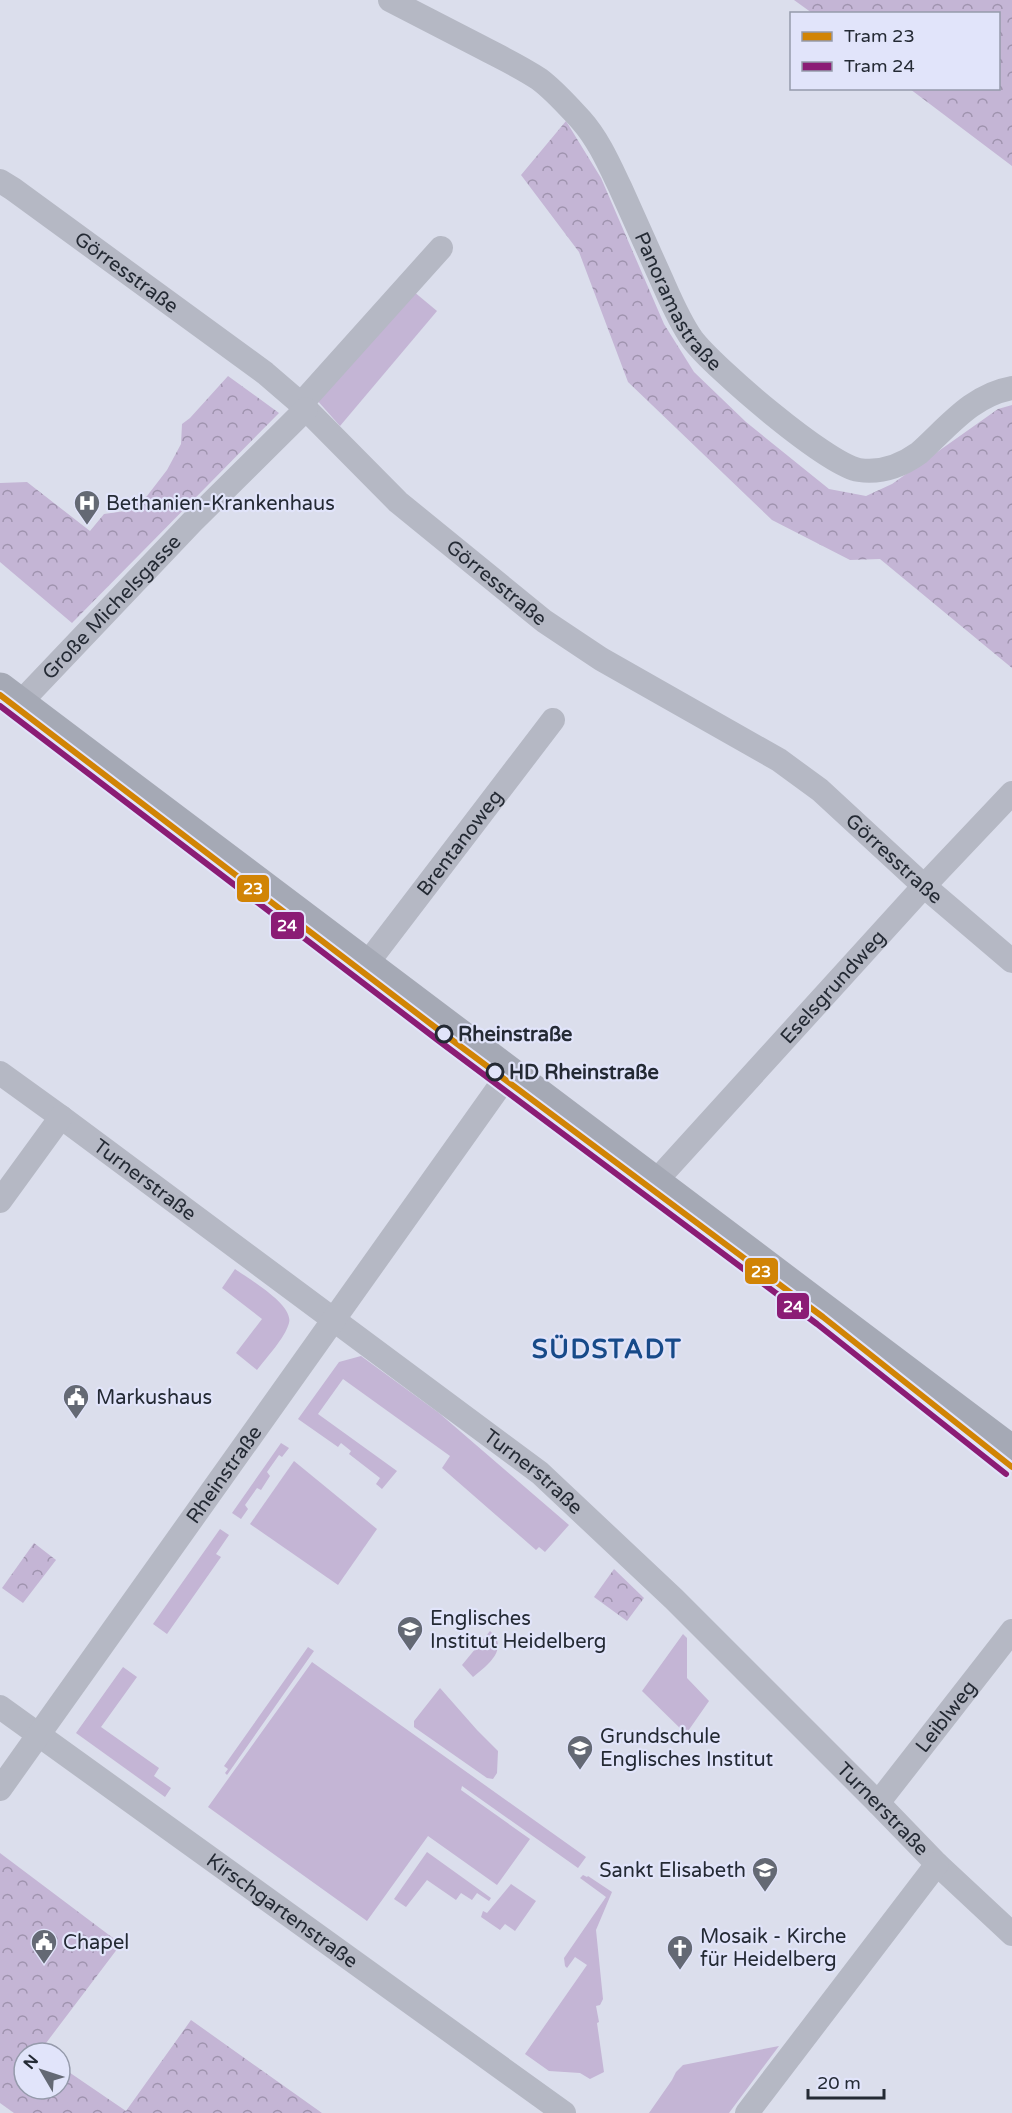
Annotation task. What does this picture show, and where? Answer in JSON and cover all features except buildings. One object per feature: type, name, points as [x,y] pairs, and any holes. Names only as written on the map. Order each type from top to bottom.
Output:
[{"type":"main road","points":[[10,696],[1012,1452]]},
{"type":"street","name":"Panoramastraße","points":[[390,0],[516,65],[540,80],[571,108],[594,138],[609,165],[676,311],[693,339],[715,365],[751,396],[814,446],[841,464],[859,470],[876,471],[894,467],[909,460],[971,405],[993,392],[1012,388]]},
{"type":"street","name":"Görresstraße","points":[[0,181],[265,373],[304,406],[398,502],[544,621],[601,659],[779,760],[820,790],[924,886],[1012,961]]},
{"type":"street","name":"Große Michelsgasse","points":[[10,696],[192,522],[304,406],[441,248]]},
{"type":"street","name":"Brentanoweg","points":[[366,965],[553,720]]},
{"type":"street","name":"Eselsgrundweg","points":[[655,1182],[924,886],[1012,793]]},
{"type":"street","name":"Turnerstraße","points":[[0,1073],[334,1318],[540,1473],[666,1591],[937,1864],[1012,1934]]},
{"type":"street","name":"Rheinstraße","points":[[0,1790],[509,1073]]},
{"type":"street","points":[[0,1201],[61,1116]]},
{"type":"street","name":"Leiblweg","points":[[878,1803],[1012,1631]]},
{"type":"street","name":"Kirschgartenstraße","points":[[0,1707],[564,2113]]},
{"type":"street","points":[[747,2113],[937,1864]]},
{"type":"green space","points":[[794,0],[1012,0],[1012,166],[911,90],[1000,90],[1000,12],[811,12]]},
{"type":"green space","points":[[566,121],[601,178],[664,324],[694,372],[746,422],[829,489],[866,496],[892,484],[998,409],[1012,405],[1012,668],[880,559],[850,560],[772,520],[628,382],[579,252],[521,175]]},
{"type":"green space","points":[[413,291],[437,311],[340,426],[316,399]]},
{"type":"green space","points":[[228,376],[279,413],[72,623],[0,562],[0,483],[27,482],[90,531],[104,514],[125,511],[147,496],[167,470],[181,444],[182,424]]},
{"type":"green space","points":[[235,1269],[269,1293],[285,1308],[289,1316],[284,1335],[257,1370],[236,1353],[262,1319],[222,1288]]},
{"type":"green space","points":[[361,1356],[439,1413],[569,1525],[545,1552],[539,1547],[536,1550],[442,1468],[450,1456],[343,1379],[318,1414],[397,1471],[382,1489],[376,1484],[380,1478],[349,1454],[351,1451],[341,1443],[338,1447],[298,1419],[339,1362]]},
{"type":"green space","points":[[281,1443],[289,1448],[282,1457],[279,1455],[267,1472],[270,1476],[261,1490],[257,1488],[245,1505],[248,1509],[241,1519],[232,1513]]},
{"type":"green space","points":[[294,1461],[377,1529],[338,1585],[250,1524]]},
{"type":"green space","points":[[220,1529],[229,1535],[216,1554],[221,1557],[167,1634],[153,1624]]},
{"type":"green space","points":[[34,1543],[56,1560],[23,1603],[2,1588]]},
{"type":"green space","points":[[614,1569],[644,1598],[627,1621],[594,1597]]},
{"type":"green space","points":[[490,1631],[496,1637],[498,1644],[495,1656],[473,1677],[462,1665]]},
{"type":"green space","points":[[683,1634],[687,1638],[687,1678],[709,1701],[686,1734],[642,1691]]},
{"type":"green space","points":[[308,1647],[314,1651],[227,1775],[225,1773],[228,1769],[224,1766]]},
{"type":"green space","points":[[312,1662],[586,1857],[578,1868],[462,1786],[461,1790],[530,1839],[497,1885],[428,1836],[367,1921],[208,1807]]},
{"type":"green space","points":[[123,1667],[137,1677],[101,1727],[159,1768],[154,1776],[171,1788],[165,1797],[76,1733]]},
{"type":"green space","points":[[440,1688],[498,1751],[497,1773],[493,1779],[487,1778],[414,1727],[414,1721]]},
{"type":"green space","points":[[427,1852],[491,1898],[489,1901],[477,1893],[472,1900],[461,1893],[456,1900],[427,1880],[406,1907],[394,1899]]},
{"type":"green space","points":[[0,1853],[121,1944],[48,2041],[12,2041],[12,2101],[72,2101],[72,2074],[126,2111],[191,2020],[322,2113],[14,2113],[0,2103]]},
{"type":"green space","points":[[583,1875],[612,1892],[596,1930],[603,1999],[600,2005],[596,2006],[604,2072],[590,2079],[580,2073],[549,2071],[525,2054],[587,1965],[575,1957],[567,1968],[564,1958],[606,1897],[580,1878]]},
{"type":"green space","points":[[511,1884],[536,1901],[515,1931],[505,1924],[500,1930],[481,1917],[483,1911],[487,1913]]},
{"type":"green space","points":[[779,2046],[729,2113],[649,2113],[683,2065]]},
{"type":"tram line","name":"23","points":[[0,695],[444,1034],[823,1317],[1012,1467]]},
{"type":"tram line","name":"24","points":[[0,706],[439,1041],[817,1324],[1006,1474]]},
{"type":"place","name":"Bethanien-Krankenhaus","points":[[87,526]]},
{"type":"place","name":"Rheinstraße","points":[[444,1034]]},
{"type":"place","name":"HD Rheinstraße","points":[[495,1072]]},
{"type":"place","name":"Markushaus","points":[[76,1420]]},
{"type":"place","name":"Englisches Institut Heidelberg","points":[[410,1652]]},
{"type":"place","name":"Grundschule Englisches Institut","points":[[580,1771]]},
{"type":"place","name":"Sankt Elisabeth","points":[[765,1893]]},
{"type":"place","name":"Chapel","points":[[44,1965]]},
{"type":"place","name":"Mosaik - Kirche für Heidelberg","points":[[680,1971]]},
{"type":"district","name":"SÜDSTADT","points":[[607,1349]]}]
